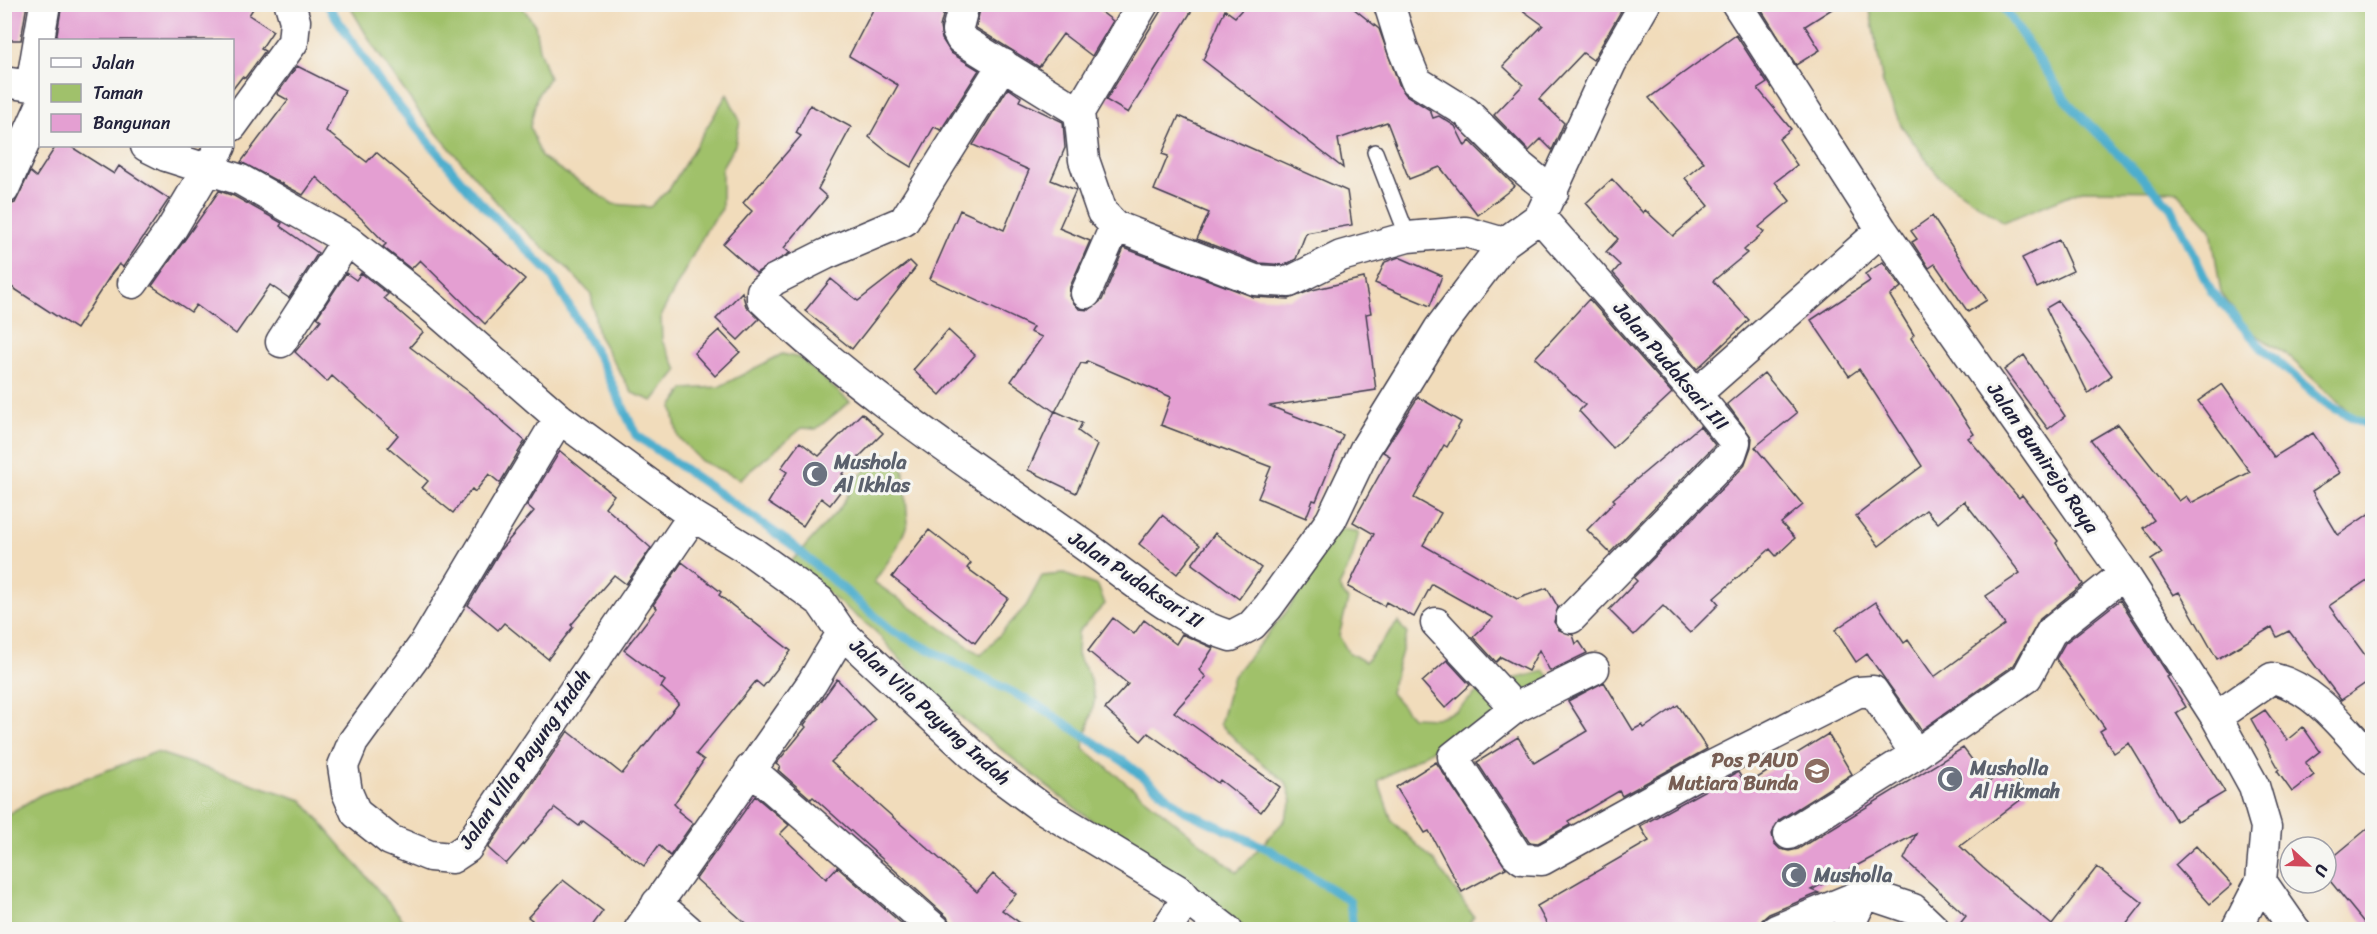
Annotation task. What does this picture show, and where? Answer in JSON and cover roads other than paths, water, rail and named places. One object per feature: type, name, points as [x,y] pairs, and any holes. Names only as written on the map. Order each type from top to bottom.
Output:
[{"type":"street","points":[[4,189],[29,92],[45,4]]},
{"type":"street","points":[[234,123],[293,42],[295,21],[290,4]]},
{"type":"street","points":[[963,4],[957,31],[960,39],[1003,63],[1079,112]]},
{"type":"street","points":[[1143,4],[1079,112],[1084,160],[1102,212],[1115,226],[1255,280],[1289,282],[1341,256],[1407,237],[1466,232],[1504,243]]},
{"type":"street","points":[[1389,4],[1416,81],[1466,112],[1520,166],[1546,205]]},
{"type":"street","name":"Jalan Pudaksari II","points":[[1003,63],[904,222],[826,254],[774,280],[762,291],[762,299],[829,361],[1162,599],[1207,629],[1231,636],[1252,625],[1268,607],[1331,520],[1365,449],[1439,329],[1504,243],[1546,205],[1611,63],[1645,4]]},
{"type":"street","name":"Jalan Bumirejo Raya","points":[[1737,4],[1882,230],[2124,574],[2216,717],[2254,786],[2266,827],[2261,881]]},
{"type":"street","points":[[148,147],[166,156],[215,157],[241,180],[347,240],[427,303],[560,418],[693,516],[752,552],[820,601],[842,633]]},
{"type":"street","points":[[133,283],[171,230],[215,157]]},
{"type":"street","name":"Jalan Pudaksari III","points":[[1546,205],[1696,394],[1731,434],[1735,442],[1731,454],[1571,618]]},
{"type":"street","points":[[1086,293],[1115,226]]},
{"type":"street","points":[[1696,394],[1882,230]]},
{"type":"street","points":[[281,342],[347,240]]},
{"type":"street","name":"Jalan Villa Payung Indah","points":[[560,418],[425,643],[353,742],[344,766],[347,792],[356,813],[390,840],[430,856],[452,858],[467,848],[693,516]]},
{"type":"street","points":[[1789,834],[1916,754],[2027,677],[2051,632],[2124,574]]},
{"type":"street","points":[[1436,623],[1515,708]]},
{"type":"street","name":"Jalan Vila Payung Indah","points":[[639,930],[812,683],[842,633],[985,766],[1042,808],[1173,885],[1186,899],[1227,930]]},
{"type":"street","points":[[1594,669],[1515,708],[1453,757],[1516,854],[1522,859],[1542,860],[1706,769],[1868,689],[1873,691],[1916,754]]},
{"type":"street","points":[[2216,717],[2272,678],[2292,683],[2323,706],[2373,759]]},
{"type":"street","points":[[750,769],[936,930]]},
{"type":"street","points":[[2236,930],[2261,881],[2295,930]]},
{"type":"street","points":[[1847,930],[1865,893]]},
{"type":"street","points":[[1776,930],[1865,893],[1891,899],[1913,909],[1935,930]]},
{"type":"street","points":[[1166,930],[1186,899]]},
{"type":"street","points":[[657,903],[688,930]]},
{"type":"lane","points":[[1375,152],[1407,237]]},
{"type":"waterway","points":[[327,4],[382,86],[472,194],[550,273],[603,365],[636,435],[791,544],[891,630],[1037,705],[1123,761],[1185,811],[1270,850],[1350,901],[1353,930]]},
{"type":"waterway","points":[[2001,4],[2069,104],[2171,207],[2211,291],[2262,348],[2326,404],[2372,427]]},
{"type":"place","name":"Mushola Al Ikhlas","points":[[815,474]]},
{"type":"place","name":"Pos PAUD Mutiara Bunda","points":[[1817,771]]},
{"type":"place","name":"Musholla Al Hikmah","points":[[1950,779]]},
{"type":"place","name":"Musholla","points":[[1794,875]]}]
